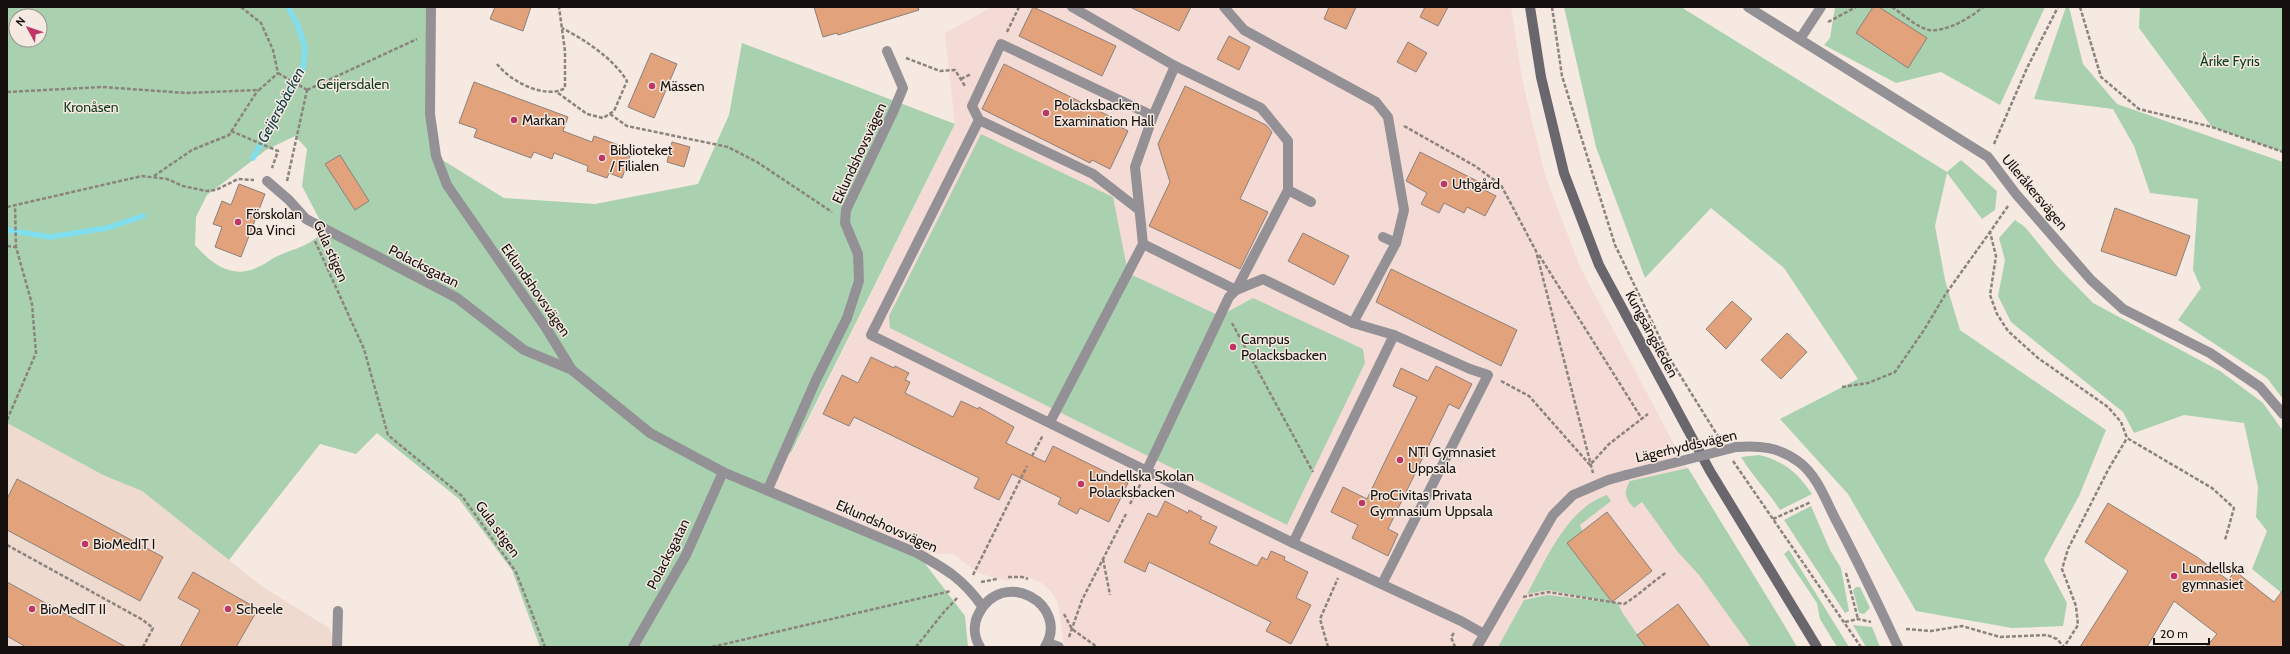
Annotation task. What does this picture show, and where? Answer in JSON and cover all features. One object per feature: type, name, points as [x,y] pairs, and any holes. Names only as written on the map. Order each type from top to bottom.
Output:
[{"type":"main road","name":"Kungsängsleden","points":[[1530,7],[1541,77],[1564,173],[1599,265],[1710,472],[1817,647]]},
{"type":"street","name":"Eklundshovsvägen","points":[[430,7],[430,114],[436,156],[447,184],[546,328],[572,370],[650,433],[723,472],[768,489],[917,553],[944,568],[968,587],[982,606]]},
{"type":"street","points":[[1072,7],[1175,66],[1261,108],[1288,141],[1288,190],[1236,290],[1229,297],[1147,470]]},
{"type":"street","points":[[1224,7],[1244,30],[1376,102],[1388,117],[1404,210],[1396,243],[1353,323]]},
{"type":"street","name":"Ulleråkersvägen","points":[[1748,7],[1988,157],[2016,194],[2091,280],[2123,309],[2210,353],[2260,388],[2283,414]]},
{"type":"street","points":[[1800,39],[1821,7]]},
{"type":"street","points":[[1138,210],[1093,174],[979,120],[972,106],[1001,44],[1153,116]]},
{"type":"street","name":"Eklundshovsvägen","points":[[768,489],[816,380],[847,318],[859,281],[858,254],[845,223],[846,210],[903,88],[887,51]]},
{"type":"street","points":[[1050,422],[1143,244],[1138,210],[1135,166],[1153,116],[1175,66]]},
{"type":"street","points":[[979,120],[872,335],[1293,543],[1461,621],[1484,634]]},
{"type":"street","name":"Polacksgatan","points":[[267,181],[289,200],[306,219],[457,298],[524,350],[572,370]]},
{"type":"street","points":[[1288,190],[1311,202]]},
{"type":"street","points":[[1383,237],[1396,243]]},
{"type":"street","points":[[1143,244],[1236,290],[1263,279],[1353,323],[1394,335],[1470,369],[1488,375],[1382,584]]},
{"type":"street","points":[[1293,543],[1394,335]]},
{"type":"street","name":"Lägerhyddsvägen","points":[[1477,647],[1553,515],[1573,495],[1598,484],[1626,475],[1736,447],[1753,446],[1777,449],[1800,463],[1818,485],[1898,647]]},
{"type":"street","name":"Polacksgatan","points":[[633,647],[686,555],[723,472]]},
{"type":"street","points":[[980,647],[975,632],[976,619],[982,606],[996,594],[1009,591],[1020,592],[1032,596],[1042,604],[1048,616],[1051,630],[1047,645],[1063,644]]},
{"type":"street","points":[[337,647],[338,611]]},
{"type":"path","points":[[241,7],[261,23],[273,50],[278,73],[307,90]]},
{"type":"path","points":[[497,64],[503,72],[522,83],[547,93],[558,93],[565,88],[562,28],[559,7]]},
{"type":"path","points":[[1012,21],[1019,7]]},
{"type":"path","points":[[1552,7],[1562,76],[1615,245],[1670,359],[1723,445]]},
{"type":"path","points":[[1807,28],[1825,23],[1856,7]]},
{"type":"path","points":[[1892,7],[1919,26],[1930,30],[1954,25],[1983,7]]},
{"type":"path","points":[[1988,157],[2027,68],[2058,7]]},
{"type":"path","points":[[2080,7],[2101,77],[2139,109],[2212,127],[2282,150]]},
{"type":"path","points":[[558,93],[587,114],[603,118],[610,114],[618,102],[627,81],[614,65],[578,36],[562,28]]},
{"type":"path","points":[[307,90],[431,32]]},
{"type":"path","points":[[887,51],[940,71],[956,70],[973,103]]},
{"type":"path","points":[[154,176],[192,150],[228,134],[258,90],[278,73]]},
{"type":"path","points":[[7,92],[102,87],[187,93],[258,90]]},
{"type":"path","points":[[287,184],[307,90]]},
{"type":"path","points":[[610,114],[627,126],[728,147],[757,162],[805,193],[845,223]]},
{"type":"path","points":[[1388,117],[1476,166],[1501,185],[1536,251],[1642,419]]},
{"type":"path","points":[[7,207],[15,207],[46,196],[142,176],[154,176],[167,179],[183,186],[206,191],[216,190],[238,179],[267,181],[278,151],[231,131]]},
{"type":"path","points":[[1842,387],[1868,383],[1895,372],[1924,330],[1945,295],[2016,194]]},
{"type":"path","points":[[7,420],[36,352],[32,304],[16,247],[13,215],[15,207]]},
{"type":"path","name":"Gula stigen","points":[[306,219],[364,349],[388,435],[462,496],[516,572],[545,647]]},
{"type":"path","points":[[1990,232],[1996,256],[1990,295],[1997,314],[2008,331],[2038,358],[2108,407],[2121,422],[2127,438],[2212,488],[2234,508],[2225,540]]},
{"type":"path","points":[[7,246],[16,247]]},
{"type":"path","points":[[1536,251],[1590,465],[1598,484]]},
{"type":"path","points":[[1220,316],[1235,325],[1320,487]]},
{"type":"path","points":[[1488,375],[1509,384],[1529,396],[1590,465]]},
{"type":"path","points":[[1590,465],[1609,444],[1648,414]]},
{"type":"path","points":[[1032,456],[1050,422]]},
{"type":"path","points":[[1845,622],[1858,619],[1888,627],[1931,631],[1962,626],[2000,637],[2047,635],[2057,638],[2065,647],[2078,626],[2076,606],[2062,569],[2064,562],[2068,549],[2108,470],[2127,438]]},
{"type":"path","points":[[1731,458],[1861,647]]},
{"type":"path","points":[[916,647],[942,613],[968,587],[1028,466]]},
{"type":"path","points":[[1130,504],[1147,470]]},
{"type":"path","points":[[1773,519],[1811,502]]},
{"type":"path","points":[[1063,644],[1082,600],[1126,514]]},
{"type":"path","points":[[7,545],[148,624],[153,628],[143,647]]},
{"type":"path","points":[[1789,550],[1795,552]]},
{"type":"path","points":[[1103,559],[1110,595]]},
{"type":"path","points":[[1328,647],[1320,619],[1338,578],[1335,562]]},
{"type":"path","points":[[1522,597],[1548,592],[1624,604],[1637,596],[1650,583],[1667,572]]},
{"type":"path","points":[[712,647],[968,587]]},
{"type":"path","points":[[1519,603],[1526,590]]},
{"type":"shaded area","name":"Campus Polacksbacken","points":[[992,7],[1511,7],[1522,79],[1545,175],[1580,267],[1690,474],[1797,647],[1064,647],[1058,603],[1051,591],[1042,583],[1030,578],[1019,578],[1006,581],[978,573],[953,554],[917,553],[768,489],[784,451],[792,453],[955,125],[945,33]]},
{"type":"shaded area","points":[[7,423],[103,475],[142,491],[263,587],[329,628],[337,647],[7,647]]},
{"type":"green space","points":[[7,7],[431,7],[436,156],[504,198],[595,204],[698,184],[729,115],[742,43],[955,124],[791,453],[784,451],[768,489],[917,553],[965,616],[968,647],[540,647],[512,570],[459,499],[377,433],[356,454],[320,444],[229,560],[142,491],[103,475],[7,423]],"holes":[[[295,136],[307,149],[302,186],[325,230],[319,236],[309,243],[277,256],[261,266],[249,271],[240,272],[231,271],[216,264],[195,245],[196,217],[207,195],[266,150]]]},
{"type":"green space","points":[[1564,7],[1681,7],[1947,172],[1961,160],[1997,191],[1995,210],[1982,219],[1947,173],[1935,226],[1945,280],[1960,330],[2106,430],[2079,496],[2044,560],[2067,603],[2063,626],[2012,628],[1916,611],[1848,494],[1780,419],[1858,379],[1784,268],[1711,208],[1645,278],[1596,147]]},
{"type":"green space","points":[[1835,7],[2045,7],[2000,105],[1941,72],[1896,83],[1824,45],[1830,38]]},
{"type":"green space","points":[[2066,7],[2069,7],[2083,64],[2117,104],[2283,162],[2283,399],[2267,378],[2178,320],[2201,288],[2193,270],[2198,199],[2150,193],[2134,146],[2113,109],[2034,99]]},
{"type":"green space","name":"Årike Fyris","points":[[2140,7],[2283,7],[2283,152],[2212,127],[2139,28]]},
{"type":"green space","points":[[981,134],[1113,197],[1128,273],[1220,316],[1253,298],[1363,349],[1365,363],[1287,525],[890,328],[889,316]]},
{"type":"green space","points":[[2015,220],[2025,227],[2056,265],[2093,303],[2220,371],[2263,403],[2283,431],[2283,594],[2252,569],[2267,531],[2256,517],[2258,487],[2244,423],[2184,415],[2134,433],[2123,412],[2011,322],[1998,296],[2005,260],[1999,238]]},
{"type":"green space","points":[[1759,455],[1783,464],[1790,469],[1796,474],[1812,494],[1780,510],[1741,457]]},
{"type":"green space","points":[[1688,468],[1797,647],[1751,647],[1699,575],[1677,551],[1642,502],[1634,508],[1627,498],[1626,489],[1630,481]]},
{"type":"green space","points":[[1607,495],[1611,501],[1580,525],[1612,602],[1618,603],[1622,612],[1646,647],[1498,647],[1524,600],[1547,595],[1611,602],[1548,590],[1527,594],[1550,551],[1569,523],[1580,511]]},
{"type":"green space","points":[[1811,506],[1830,550],[1841,568],[1849,611],[1845,613],[1784,520]]},
{"type":"green space","points":[[1789,550],[1849,647],[1837,647],[1820,619],[1817,603],[1784,554]]},
{"type":"green space","points":[[1856,587],[1860,587],[1870,608],[1864,614],[1859,613],[1853,590]]},
{"type":"green space","points":[[1853,625],[1872,627],[1880,647],[1866,647]]},
{"type":"building","points":[[495,7],[531,7],[523,31],[490,19]]},
{"type":"building","points":[[814,7],[918,7],[919,10],[838,35],[837,33],[823,37]]},
{"type":"building","points":[[1033,7],[1116,46],[1102,76],[1019,36]]},
{"type":"building","points":[[1130,7],[1191,7],[1179,31]]},
{"type":"building","points":[[1329,7],[1356,7],[1346,29],[1324,19]]},
{"type":"building","points":[[1425,7],[1448,7],[1438,26],[1420,17]]},
{"type":"building","points":[[1873,7],[1879,7],[1927,38],[1908,68],[1856,33]]},
{"type":"building","points":[[1229,36],[1250,47],[1239,70],[1217,59]]},
{"type":"building","points":[[1408,42],[1427,53],[1416,72],[1397,62]]},
{"type":"building","name":"Mässen","points":[[651,53],[677,64],[654,118],[628,107]]},
{"type":"building","name":"Polacksbacken Examination Hall","points":[[1004,64],[1111,117],[1109,121],[1128,131],[1110,169],[1092,160],[1090,163],[982,109]]},
{"type":"building","name":"Markan","points":[[474,82],[568,117],[563,131],[592,142],[594,136],[624,147],[622,153],[630,156],[622,178],[609,173],[607,178],[587,171],[588,166],[554,153],[552,159],[534,152],[531,158],[474,137],[477,129],[459,123]]},
{"type":"building","points":[[1185,86],[1266,125],[1272,132],[1240,199],[1268,212],[1240,269],[1149,226],[1170,182],[1158,144]]},
{"type":"building","points":[[672,142],[690,147],[684,167],[667,162]]},
{"type":"building","name":"Uthgård","points":[[1420,152],[1479,182],[1477,186],[1496,196],[1485,216],[1467,207],[1464,213],[1444,203],[1439,213],[1421,204],[1427,193],[1406,181]]},
{"type":"building","points":[[340,155],[369,201],[355,210],[325,164]]},
{"type":"building","points":[[239,184],[265,194],[241,257],[215,247],[222,227],[213,224],[222,201],[231,205]]},
{"type":"building","points":[[2115,208],[2190,236],[2176,276],[2101,251]]},
{"type":"building","points":[[1303,233],[1349,256],[1334,285],[1288,261]]},
{"type":"building","points":[[1391,269],[1517,330],[1501,366],[1376,302]]},
{"type":"building","points":[[1732,301],[1752,319],[1726,349],[1706,329]]},
{"type":"building","points":[[1787,333],[1807,352],[1781,379],[1761,360]]},
{"type":"building","points":[[871,357],[894,368],[895,366],[909,373],[905,380],[910,382],[905,393],[953,417],[961,401],[978,409],[979,407],[1014,427],[1006,443],[1045,462],[1053,446],[1128,483],[1109,522],[1080,508],[1077,514],[1058,504],[1061,498],[1012,474],[999,500],[974,488],[979,478],[854,417],[849,426],[823,414],[842,375],[858,383]]},
{"type":"building","points":[[1436,366],[1472,384],[1459,409],[1449,404],[1388,529],[1398,534],[1388,556],[1352,538],[1358,525],[1331,512],[1343,487],[1367,499],[1417,397],[1393,386],[1401,368],[1428,381]]},
{"type":"building","name":"BioMedIT I","points":[[17,479],[163,557],[140,601],[7,530],[7,499]]},
{"type":"building","points":[[1165,501],[1188,513],[1189,510],[1202,517],[1200,519],[1217,527],[1209,543],[1257,566],[1262,557],[1267,560],[1271,551],[1285,557],[1284,560],[1308,572],[1296,598],[1311,605],[1291,644],[1266,631],[1271,622],[1149,562],[1145,572],[1124,562],[1148,513],[1157,517]]},
{"type":"building","name":"Lundellska gymnasiet","points":[[2108,503],[2197,557],[2228,580],[2235,571],[2274,602],[2283,590],[2283,647],[2206,647],[2217,634],[2174,601],[2147,647],[2080,647],[2128,571],[2085,542]]},
{"type":"building","points":[[1607,512],[1652,571],[1612,602],[1567,543]]},
{"type":"building","name":"Scheele","points":[[193,572],[258,609],[236,647],[180,647],[200,610],[178,598]]},
{"type":"building","name":"BioMedIT II","points":[[7,582],[126,647],[26,647],[7,636]]},
{"type":"building","points":[[1678,604],[1710,647],[1646,647],[1637,635]]},
{"type":"waterway","name":"Geijersbäcken","points":[[253,158],[303,69],[305,47],[298,26],[288,7]]},
{"type":"waterway","name":"Geijersbäcken","points":[[7,230],[50,237],[107,228],[143,216]]},
{"type":"place","name":"Mässen","points":[[652,86]]},
{"type":"place","name":"Polacksbacken Examination Hall","points":[[1046,113]]},
{"type":"place","name":"Markan","points":[[514,120]]},
{"type":"place","name":"Biblioteket / Filialen","points":[[602,158]]},
{"type":"place","name":"Uthgård","points":[[1444,184]]},
{"type":"place","name":"Förskolan Da Vinci","points":[[238,222]]},
{"type":"place","name":"Campus Polacksbacken","points":[[1233,347]]},
{"type":"place","name":"NTI Gymnasiet Uppsala","points":[[1400,460]]},
{"type":"place","name":"Lundellska Skolan Polacksbacken","points":[[1081,484]]},
{"type":"place","name":"ProCivitas Privata Gymnasium Uppsala","points":[[1362,503]]},
{"type":"place","name":"BioMedIT I","points":[[85,544]]},
{"type":"place","name":"Lundellska gymnasiet","points":[[2174,576]]},
{"type":"place","name":"BioMedIT II","points":[[32,609]]},
{"type":"place","name":"Scheele","points":[[228,609]]},
{"type":"park label","name":"Geijersdalen","points":[[353,84]]},
{"type":"park label","name":"Kronåsen","points":[[91,107]]}]
